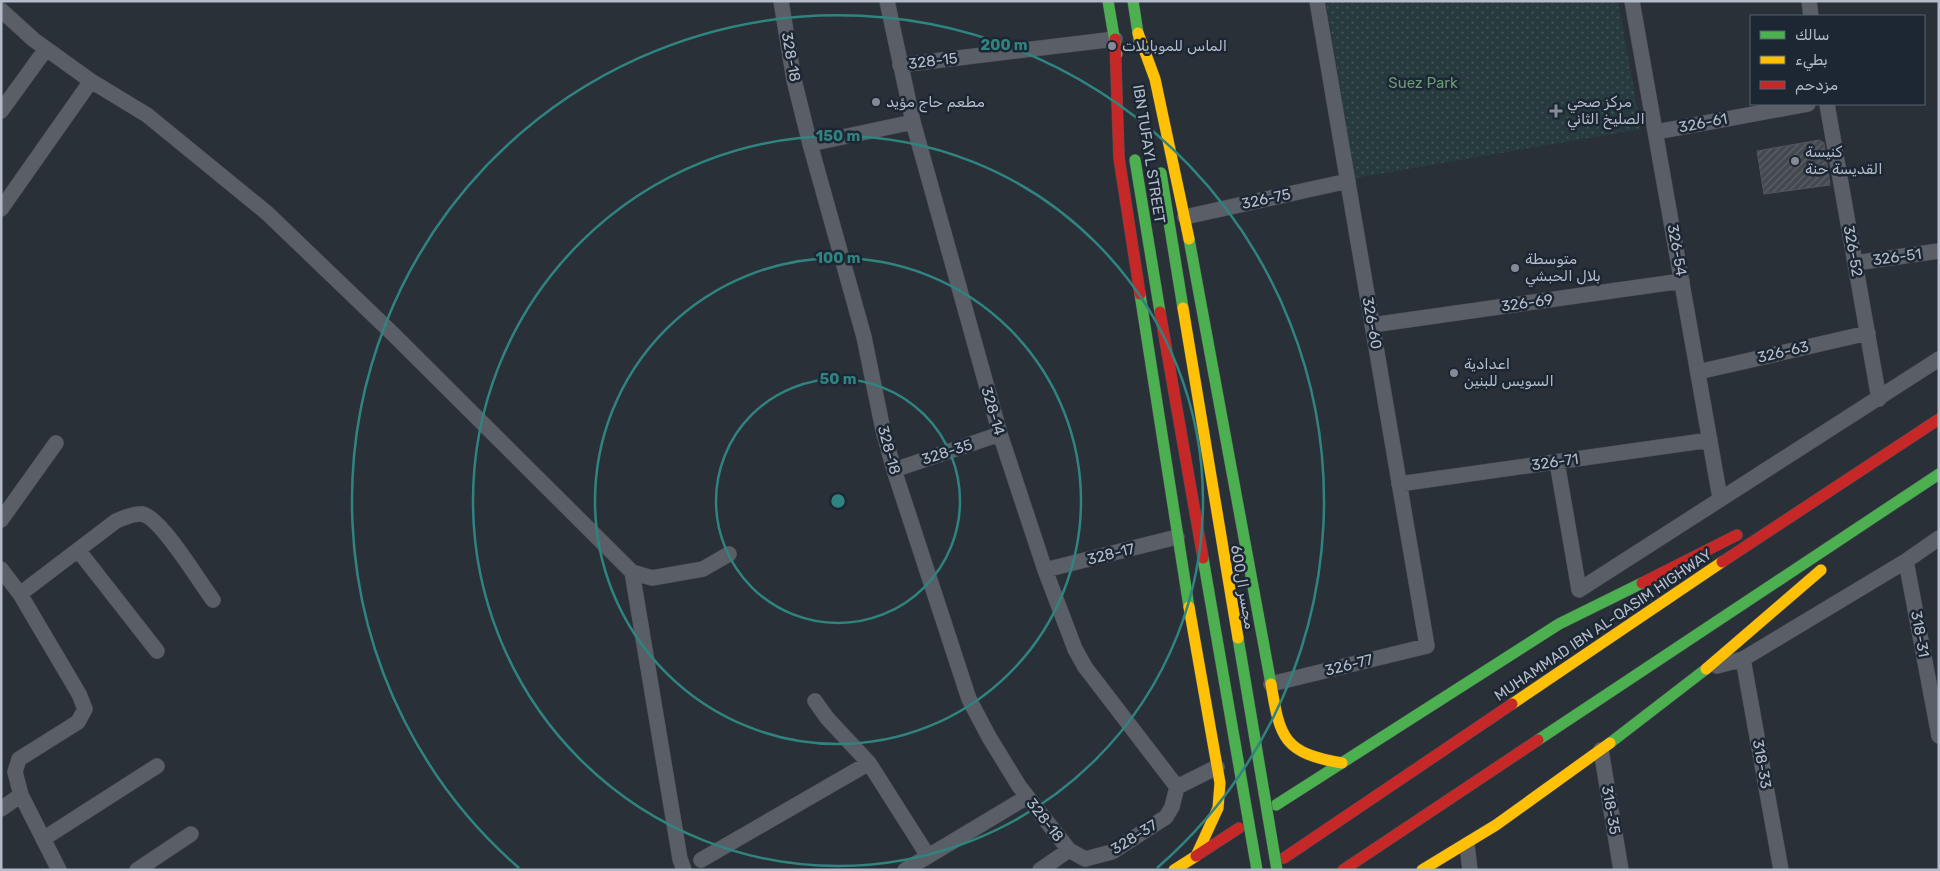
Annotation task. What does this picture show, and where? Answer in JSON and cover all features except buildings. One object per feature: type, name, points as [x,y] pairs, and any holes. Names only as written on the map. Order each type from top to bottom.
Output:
[{"type":"main road","name":"IBN TUFAYL STREET","points":[[1108,1],[1129,127]]},
{"type":"main road","name":"IBN TUFAYL STREET","points":[[1133,1],[1156,141]]},
{"type":"main road","points":[[1138,32],[1155,79],[1185,217],[1278,727],[1284,737],[1307,756],[1342,763]]},
{"type":"main road","points":[[1115,39],[1118,148],[1177,537],[1220,783],[1218,808],[1196,856]]},
{"type":"main road","name":"IBN TUFAYL STREET","points":[[1133,146],[1257,870]]},
{"type":"main road","name":"IBN TUFAYL STREET","points":[[1159,160],[1183,308]]},
{"type":"main road","name":"مجسر ال600","points":[[1183,308],[1277,870]]},
{"type":"main road","name":"MUHAMMAD IBN AL-QASIM HIGHWAY","points":[[1284,858],[1836,485],[1939,419]]},
{"type":"main road","points":[[1344,870],[1939,474]]},
{"type":"main road","points":[[1276,805],[1559,624],[1836,485]]},
{"type":"main road","points":[[1422,870],[1466,845],[1601,750],[1706,669],[1911,492]]},
{"type":"main road","points":[[1174,870],[1239,828]]},
{"type":"street","name":"328-18","points":[[782,1],[794,80],[864,337],[883,430],[894,470],[970,699],[989,737],[1027,797],[1069,850],[1085,859]]},
{"type":"street","name":"328-14","points":[[887,1],[913,122],[1000,434],[1045,570],[1075,649],[1085,667],[1177,787]]},
{"type":"street","name":"326-60","points":[[1317,1],[1427,646]]},
{"type":"street","name":"326-54","points":[[1632,1],[1720,498]]},
{"type":"street","points":[[1809,1],[1811,15]]},
{"type":"street","points":[[1,10],[46,48],[91,82],[147,115],[267,213],[399,340],[632,572],[652,578],[695,571],[703,569],[730,554]]},
{"type":"street","name":"328-15","points":[[900,65],[1115,39]]},
{"type":"street","points":[[1,111],[46,48]]},
{"type":"street","points":[[1,209],[91,82]]},
{"type":"street","name":"326-61","points":[[1656,132],[1803,105]]},
{"type":"street","name":"326-52","points":[[1827,105],[1879,399]]},
{"type":"street","points":[[810,144],[913,122]]},
{"type":"street","name":"326-75","points":[[1185,217],[1348,182]]},
{"type":"street","name":"326-51","points":[[1855,263],[1939,251]]},
{"type":"street","name":"326-69","points":[[1372,325],[1682,280]]},
{"type":"street","name":"326-63","points":[[1698,372],[1868,333]]},
{"type":"street","points":[[1557,462],[1579,590],[1939,359]]},
{"type":"street","name":"328-35","points":[[894,470],[1000,434]]},
{"type":"street","name":"326-71","points":[[1400,484],[1710,440]]},
{"type":"street","points":[[1,520],[56,443]]},
{"type":"street","points":[[20,594],[116,521],[132,515],[152,518],[164,531],[213,600]]},
{"type":"street","name":"328-17","points":[[1045,570],[1177,537]]},
{"type":"street","points":[[1706,669],[1743,659],[1906,561],[1939,538]]},
{"type":"street","points":[[78,550],[158,651]]},
{"type":"street","name":"318-31","points":[[1906,561],[1939,736]]},
{"type":"street","points":[[1,569],[20,594],[79,694],[85,709],[78,722],[19,759],[15,772],[22,795],[58,870]]},
{"type":"street","points":[[632,572],[680,859],[684,870]]},
{"type":"street","name":"326-77","points":[[1271,684],[1427,646]]},
{"type":"street","name":"318-33","points":[[1743,659],[1781,870]]},
{"type":"street","points":[[815,701],[827,718],[869,763],[928,856]]},
{"type":"street","name":"318-35","points":[[1601,750],[1621,870]]},
{"type":"street","points":[[702,860],[869,763]]},
{"type":"street","points":[[43,839],[157,766]]},
{"type":"street","points":[[1177,787],[1217,767]]},
{"type":"street","name":"328-37","points":[[1085,859],[1097,858],[1112,852],[1166,817],[1172,807],[1177,787]]},
{"type":"street","points":[[1,809],[22,795]]},
{"type":"street","points":[[905,870],[1027,797]]},
{"type":"street","points":[[137,870],[191,834]]},
{"type":"street","points":[[1466,845],[1470,870]]},
{"type":"street","points":[[1040,870],[1069,850]]},
{"type":"green space","name":"Suez Park","points":[[1326,1],[1618,1],[1641,129],[1355,178]]},
{"type":"traffic: fast","points":[[1108,1],[1117,54]]},
{"type":"traffic: fast","points":[[1133,1],[1140,46]]},
{"type":"traffic: fast","points":[[1135,160],[1160,312]]},
{"type":"traffic: fast","points":[[1161,173],[1183,308]]},
{"type":"traffic: fast","points":[[1189,239],[1271,684]]},
{"type":"traffic: fast","points":[[1140,294],[1189,607]]},
{"type":"traffic: fast","points":[[1538,740],[1939,474]]},
{"type":"traffic: fast","points":[[1203,558],[1257,870]]},
{"type":"traffic: fast","points":[[1276,805],[1559,624],[1642,583]]},
{"type":"traffic: fast","points":[[1238,638],[1277,870]]},
{"type":"traffic: fast","points":[[1610,743],[1706,669]]},
{"type":"traffic: slow","points":[[1138,33],[1155,79],[1189,239]]},
{"type":"traffic: slow","points":[[1183,308],[1238,638]]},
{"type":"traffic: slow","points":[[1512,704],[1722,562]]},
{"type":"traffic: slow","points":[[1706,669],[1821,570]]},
{"type":"traffic: slow","points":[[1174,870],[1196,856],[1218,808],[1220,783],[1189,607]]},
{"type":"traffic: slow","points":[[1271,684],[1278,718],[1282,731],[1288,740],[1296,748],[1308,754],[1342,763]]},
{"type":"traffic: slow","points":[[1422,870],[1496,825],[1610,743]]},
{"type":"traffic: jam","points":[[1115,39],[1119,158],[1140,294]]},
{"type":"traffic: jam","points":[[1160,312],[1203,558]]},
{"type":"traffic: jam","points":[[1722,562],[1939,419]]},
{"type":"traffic: jam","points":[[1642,583],[1737,535]]},
{"type":"traffic: jam","points":[[1284,858],[1512,704]]},
{"type":"traffic: jam","points":[[1343,870],[1538,740]]},
{"type":"traffic: jam","points":[[1196,856],[1239,828]]},
{"type":"place","name":"الماس للموبايلات","points":[[1112,46]]},
{"type":"place","name":"مطعم حاج مؤيد","points":[[876,102]]},
{"type":"place","name":"مركز صحي الصليخ الثاني","points":[[1556,111]]},
{"type":"place","name":"كنيسة القديسة حنة","points":[[1795,161]]},
{"type":"place","name":"متوسطة بلال الحبشي","points":[[1515,268]]},
{"type":"place","name":"اعدادية السويس للبنين","points":[[1454,373]]}]
